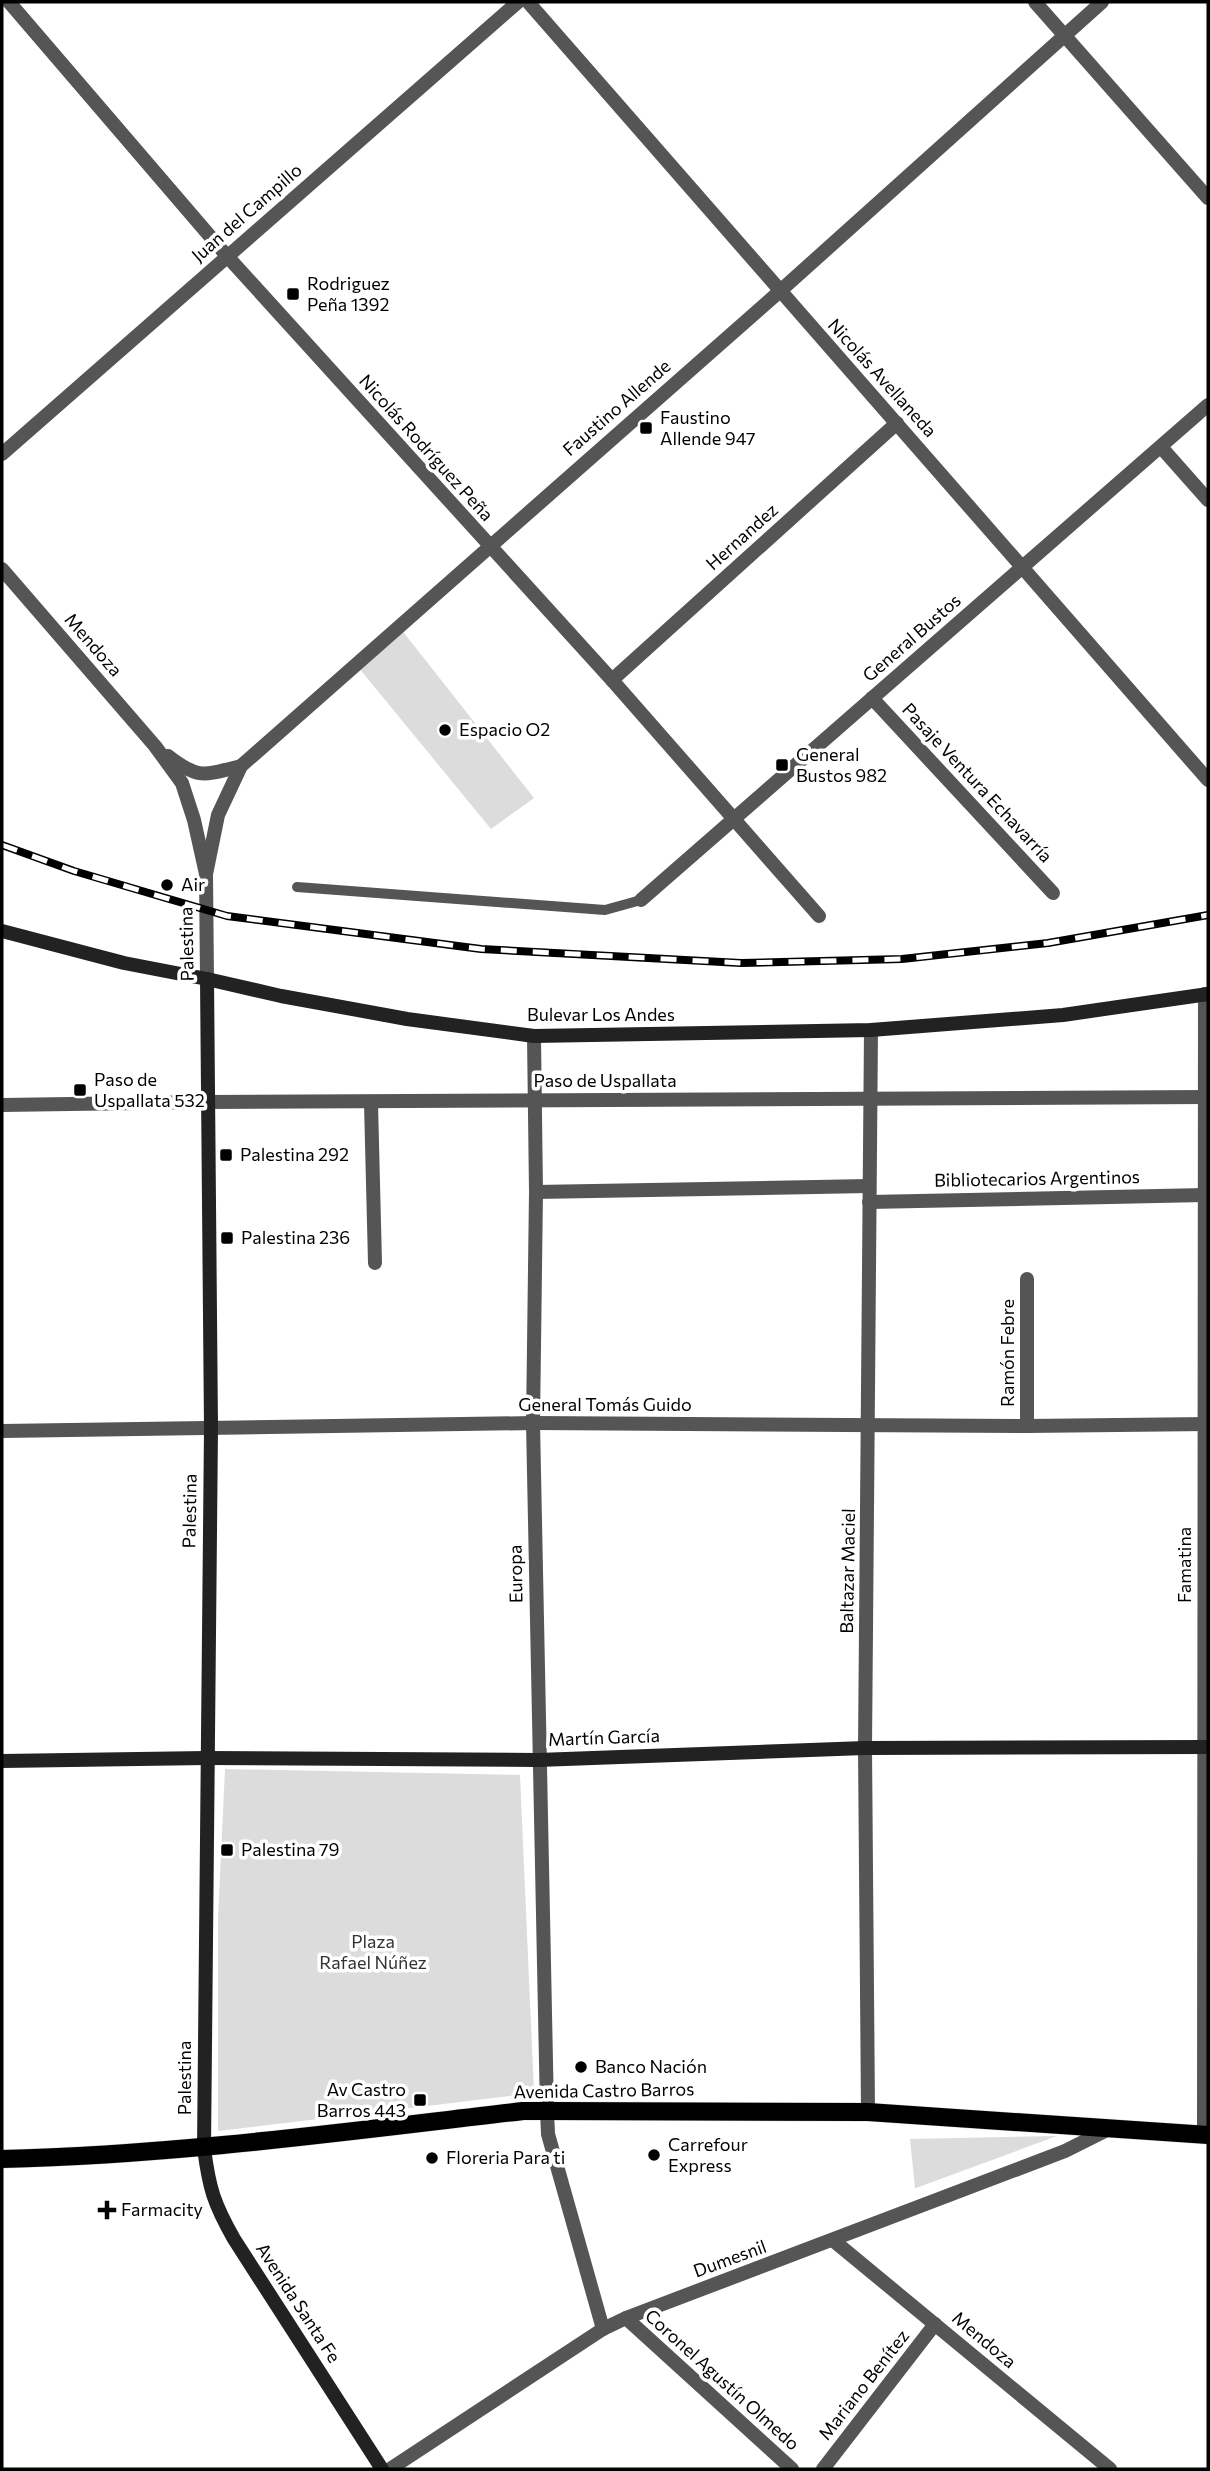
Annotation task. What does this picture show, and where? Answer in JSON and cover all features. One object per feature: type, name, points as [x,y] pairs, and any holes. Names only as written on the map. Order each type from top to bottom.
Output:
[{"type":"main road","name":"Bulevar Los Andes","points":[[2,931],[124,963],[281,996],[407,1019],[534,1036],[871,1030],[1063,1015],[1207,994]]},
{"type":"main road","name":"Palestina","points":[[204,2148],[211,1428],[207,979]]},
{"type":"main road","name":"Martín García","points":[[2,1761],[206,1758],[538,1760],[865,1748],[1206,1747]]},
{"type":"main road","name":"Avenida Castro Barros","points":[[2,2159],[90,2157],[204,2148],[523,2111],[869,2112],[1206,2135]]},
{"type":"main road","name":"Avenida Santa Fe","points":[[204,2148],[209,2185],[216,2209],[382,2469]]},
{"type":"street","name":"Nicolás Rodríguez Peña","points":[[9,2],[227,256],[612,680],[819,916]]},
{"type":"street","name":"Juan del Campillo","points":[[2,454],[518,2]]},
{"type":"street","name":"Nicolás Avellaneda","points":[[528,2],[1208,780]]},
{"type":"street","points":[[1035,2],[1208,198]]},
{"type":"street","name":"Faustino Allende","points":[[206,874],[218,815],[241,766],[779,292],[1102,2]]},
{"type":"street","name":"General Bustos","points":[[641,900],[1208,405]]},
{"type":"street","name":"Hernandez","points":[[612,680],[897,423]]},
{"type":"street","points":[[1161,447],[1208,500]]},
{"type":"street","name":"Mendoza","points":[[2,569],[155,746],[181,783],[194,820],[206,874]]},
{"type":"street","name":"Pasaje Ventura Echavarría","points":[[872,698],[1054,893]]},
{"type":"street","name":"Mendoza","points":[[155,746],[184,768],[197,774],[209,774],[241,766]]},
{"type":"street","name":"Palestina","points":[[206,874],[207,979]]},
{"type":"street","name":"Famatina","points":[[1206,2135],[1207,994]]},
{"type":"street","name":"Baltazar Maciel","points":[[869,2112],[865,1748],[871,1030]]},
{"type":"street","name":"Europa","points":[[534,1036],[536,1192],[533,1423],[547,2111]]},
{"type":"street","name":"Paso de Uspallata","points":[[2,1105],[1206,1097]]},
{"type":"street","points":[[371,1102],[375,1263]]},
{"type":"street","points":[[536,1192],[869,1186]]},
{"type":"street","name":"Bibliotecarios Argentinos","points":[[869,1202],[1205,1195]]},
{"type":"street","name":"Ramón Febre","points":[[1027,1279],[1027,1426]]},
{"type":"street","name":"General Tomás Guido","points":[[2,1431],[533,1423],[868,1426],[1206,1424]]},
{"type":"street","points":[[547,2111],[548,2134],[603,2329]]},
{"type":"street","name":"Dumesnil","points":[[390,2469],[603,2329],[626,2318],[1065,2151],[1107,2130]]},
{"type":"street","name":"Mendoza","points":[[834,2241],[1110,2469]]},
{"type":"street","name":"Coronel Agustín Olmedo","points":[[626,2318],[792,2469]]},
{"type":"street","name":"Mariano Benítez","points":[[823,2469],[935,2325]]},
{"type":"lane","points":[[297,887],[605,910],[641,900]]},
{"type":"green space","name":"Espacio O2","points":[[397,624],[534,798],[491,829],[354,662]]},
{"type":"green space","name":"Plaza Rafael Núñez","points":[[225,1769],[520,1775],[534,2093],[218,2131],[218,1919]]},
{"type":"green space","points":[[1057,2136],[916,2188],[915,2188],[910,2139]]},
{"type":"railway","points":[[2,845],[74,871],[227,916],[481,949],[741,963],[902,959],[1048,943],[1208,915]]},
{"type":"place","name":"Rodriguez Peña 1392","points":[[293,294]]},
{"type":"place","name":"Faustino Allende 947","points":[[646,428]]},
{"type":"place","name":"Espacio O2","points":[[445,730]]},
{"type":"place","name":"General Bustos 982","points":[[782,765]]},
{"type":"place","name":"Air","points":[[167,885]]},
{"type":"place","name":"Paso de Uspallata 532","points":[[80,1090]]},
{"type":"place","name":"Palestina 292","points":[[226,1155]]},
{"type":"place","name":"Palestina 236","points":[[227,1238]]},
{"type":"place","name":"Palestina 79","points":[[227,1850]]},
{"type":"place","name":"Banco Nación","points":[[581,2067]]},
{"type":"place","name":"Av Castro Barros 443","points":[[420,2100]]},
{"type":"place","name":"Carrefour Express","points":[[654,2155]]},
{"type":"place","name":"Floreria Para ti","points":[[432,2158]]},
{"type":"place","name":"Farmacity","points":[[107,2210]]}]
